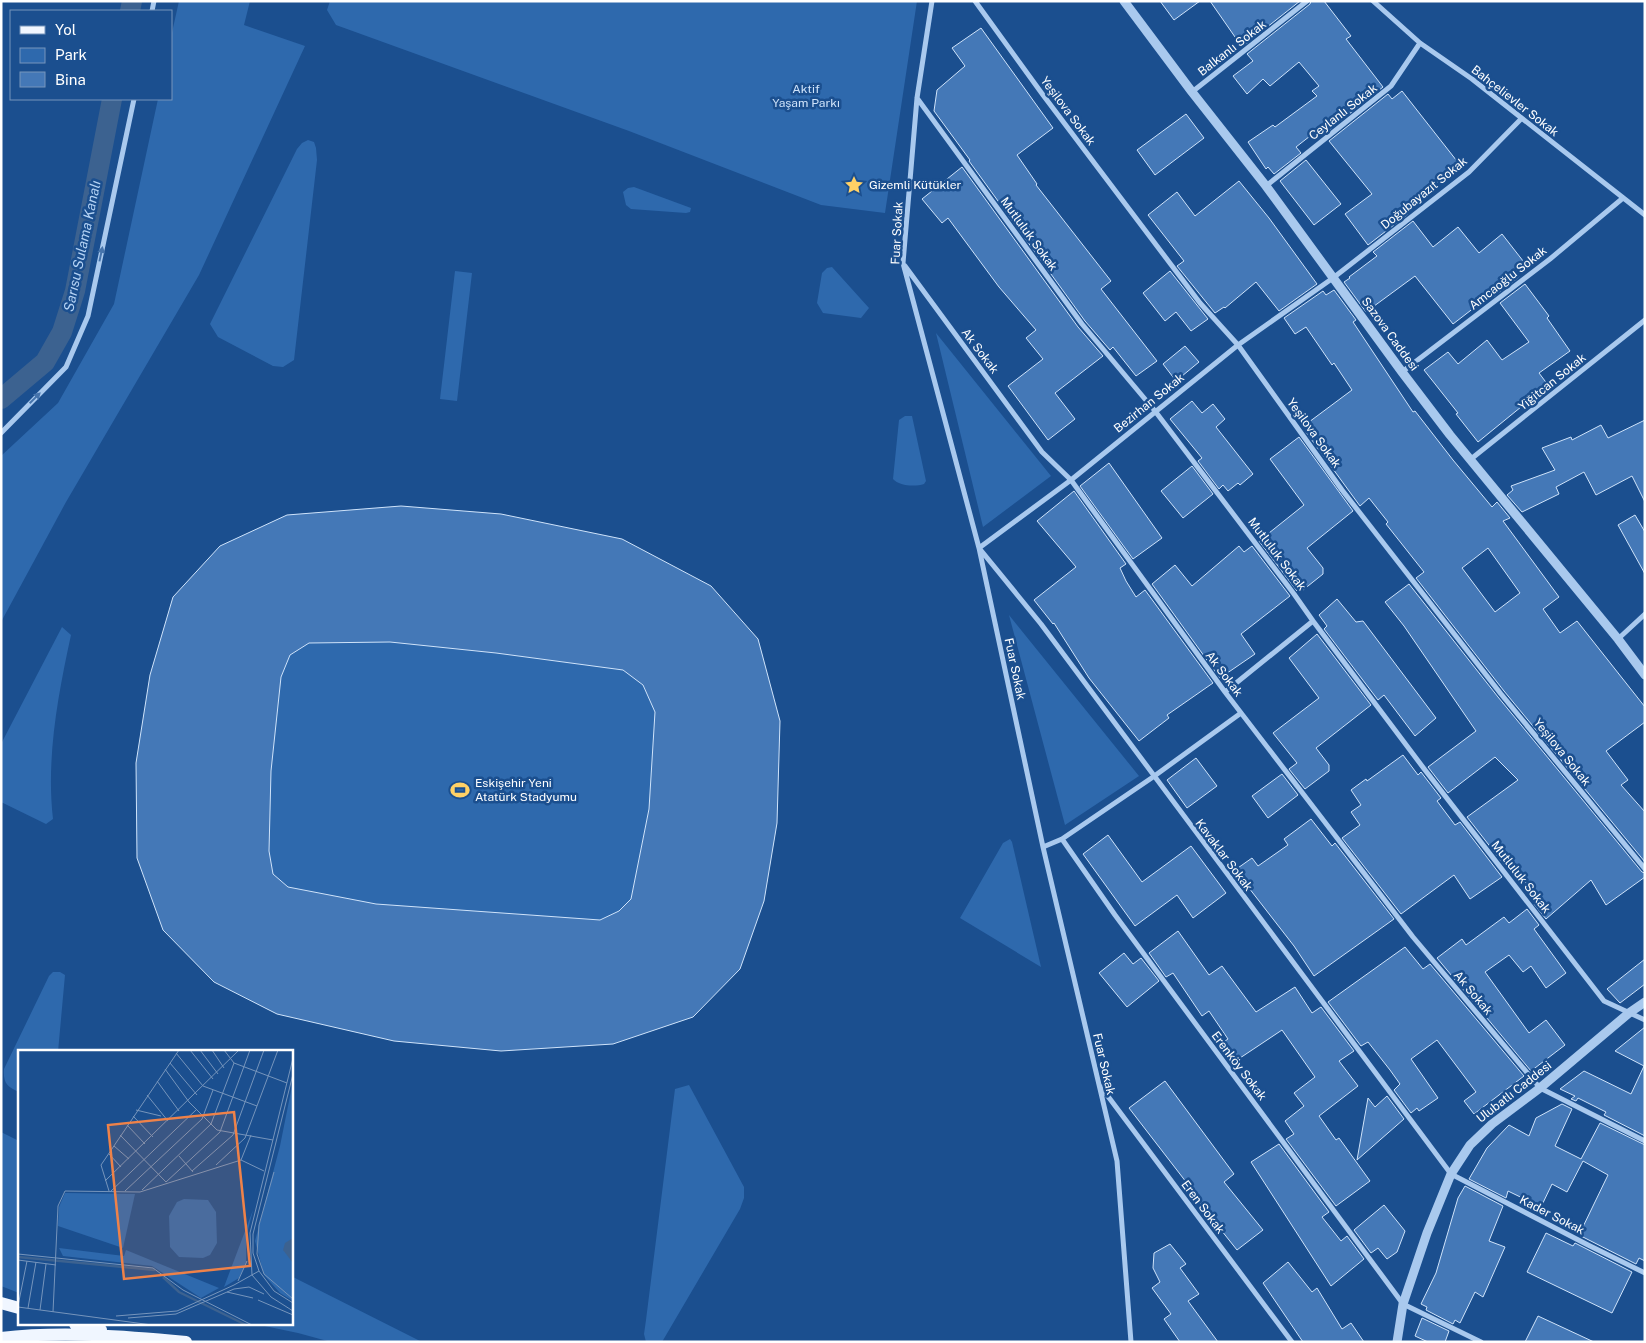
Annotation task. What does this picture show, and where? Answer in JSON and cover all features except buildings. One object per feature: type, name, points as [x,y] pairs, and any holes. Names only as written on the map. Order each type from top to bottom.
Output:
[{"type":"main road","points":[[1,1303],[18,1308]]},
{"type":"main road","points":[[84,1326],[133,1337]]},
{"type":"main road","points":[[1,1338],[36,1334],[133,1337],[186,1342]]},
{"type":"street","name":"Fuar Sokak","points":[[932,1],[917,98],[904,263],[979,548],[1043,847],[1117,1161],[1131,1342]]},
{"type":"street","name":"Yeşilova Sokak","points":[[975,1],[1194,295],[1238,345],[1342,490],[1501,694],[1645,869]]},
{"type":"street","name":"Sazova Caddesi","points":[[1124,1],[1266,186],[1402,372],[1645,675]]},
{"type":"street","name":"Balkanlı Sokak","points":[[1192,92],[1307,1]]},
{"type":"street","name":"Bahçelievler Sokak","points":[[1373,1],[1420,43],[1472,79],[1645,215]]},
{"type":"street","name":"Ceylanlı Sokak","points":[[1266,186],[1391,86],[1420,43]]},
{"type":"street","name":"Mutluluk Sokak","points":[[917,98],[1082,324],[1155,411],[1425,770],[1604,1001],[1645,1020]]},
{"type":"street","points":[[1,433],[66,367],[88,316],[134,100]]},
{"type":"street","name":"Doğubayazıt Sokak","points":[[1333,278],[1469,172],[1521,119]]},
{"type":"street","name":"Amcaoğlu Sokak","points":[[1402,372],[1550,259],[1623,198]]},
{"type":"street","name":"Ak Sokak","points":[[904,263],[1042,452],[1071,480],[1225,692],[1413,938],[1540,1088]]},
{"type":"street","name":"Bezirhan Sokak","points":[[979,548],[1071,480],[1238,345],[1333,278]]},
{"type":"street","name":"Yiğitcan Sokak","points":[[1471,459],[1645,320]]},
{"type":"street","name":"Kavaklar Sokak","points":[[979,548],[1041,624],[1451,1174]]},
{"type":"street","points":[[1618,639],[1645,614]]},
{"type":"street","points":[[1225,692],[1313,621]]},
{"type":"street","points":[[1043,847],[1062,839],[1154,777],[1241,713]]},
{"type":"street","name":"Erenköy Sokak","points":[[1062,839],[1114,915],[1403,1304]]},
{"type":"street","name":"Ulubatlı Caddesi","points":[[1397,1342],[1403,1304],[1427,1233],[1451,1174],[1470,1145],[1486,1129],[1540,1088],[1629,1013],[1645,1002]]},
{"type":"street","name":"Eren Sokak","points":[[1099,1085],[1292,1342]]},
{"type":"street","points":[[1540,1088],[1645,1141]]},
{"type":"street","name":"Kader Sokak","points":[[1451,1174],[1645,1273]]},
{"type":"street","points":[[1403,1304],[1481,1342]]},
{"type":"green space","points":[[179,1],[250,1],[244,25],[305,46],[199,275],[66,502],[1,622],[1,456],[58,403],[114,304],[158,100],[172,100],[172,32]]},
{"type":"green space","name":"Aktif Yaşam Parkı","points":[[330,1],[917,1],[885,213],[821,205],[629,131],[336,25],[327,10]]},
{"type":"green space","points":[[308,140],[314,142],[317,160],[294,360],[283,367],[273,366],[218,337],[210,324],[297,149]]},
{"type":"green space","points":[[634,187],[691,208],[690,212],[631,209],[626,205],[623,192],[628,188]]},
{"type":"green space","points":[[832,267],[869,308],[861,318],[823,313],[817,303],[822,273],[827,268]]},
{"type":"green space","points":[[455,271],[472,273],[457,401],[440,399]]},
{"type":"green space","points":[[936,333],[1051,476],[983,527]]},
{"type":"green space","points":[[905,416],[912,416],[926,481],[920,485],[903,484],[893,479],[899,420]]},
{"type":"green space","name":"Eskişehir Yeni Atatürk Stadyumu","points":[[401,506],[501,514],[758,639],[780,721],[777,823],[764,901],[740,969],[693,1017],[613,1044],[501,1051],[394,1041],[277,1014],[214,982],[163,930],[137,858],[136,763],[150,675],[173,597],[220,546],[287,515]]},
{"type":"green space","points":[[1009,615],[1139,776],[1065,825]]},
{"type":"green space","points":[[62,627],[71,635],[54,727],[51,773],[53,819],[46,824],[1,802],[1,744]]},
{"type":"green space","points":[[1010,839],[1041,967],[960,918],[1003,843]]},
{"type":"green space","points":[[53,972],[60,972],[65,975],[58,1050],[18,1050],[18,1092],[7,1084],[4,1078],[4,1069],[49,976]]},
{"type":"green space","points":[[689,1085],[744,1187],[744,1198],[740,1209],[662,1342],[646,1342],[644,1334],[675,1089]]},
{"type":"green space","points":[[1,1132],[18,1140],[18,1293],[1,1286]]},
{"type":"green space","points":[[292,1277],[422,1342],[331,1342],[265,1326],[292,1326]]},
{"type":"waterway","name":"Sarısu Sulama Kanalı","points":[[130,10],[132,1]]},
{"type":"waterway","name":"Sarısu Sulama Kanalı","points":[[1,399],[45,362],[62,332],[75,291],[112,100]]},
{"type":"place","name":"Gizemli Kütükler","points":[[854,185]]},
{"type":"place","name":"Eskişehir Yeni Atatürk Stadyumu","points":[[460,790]]}]
